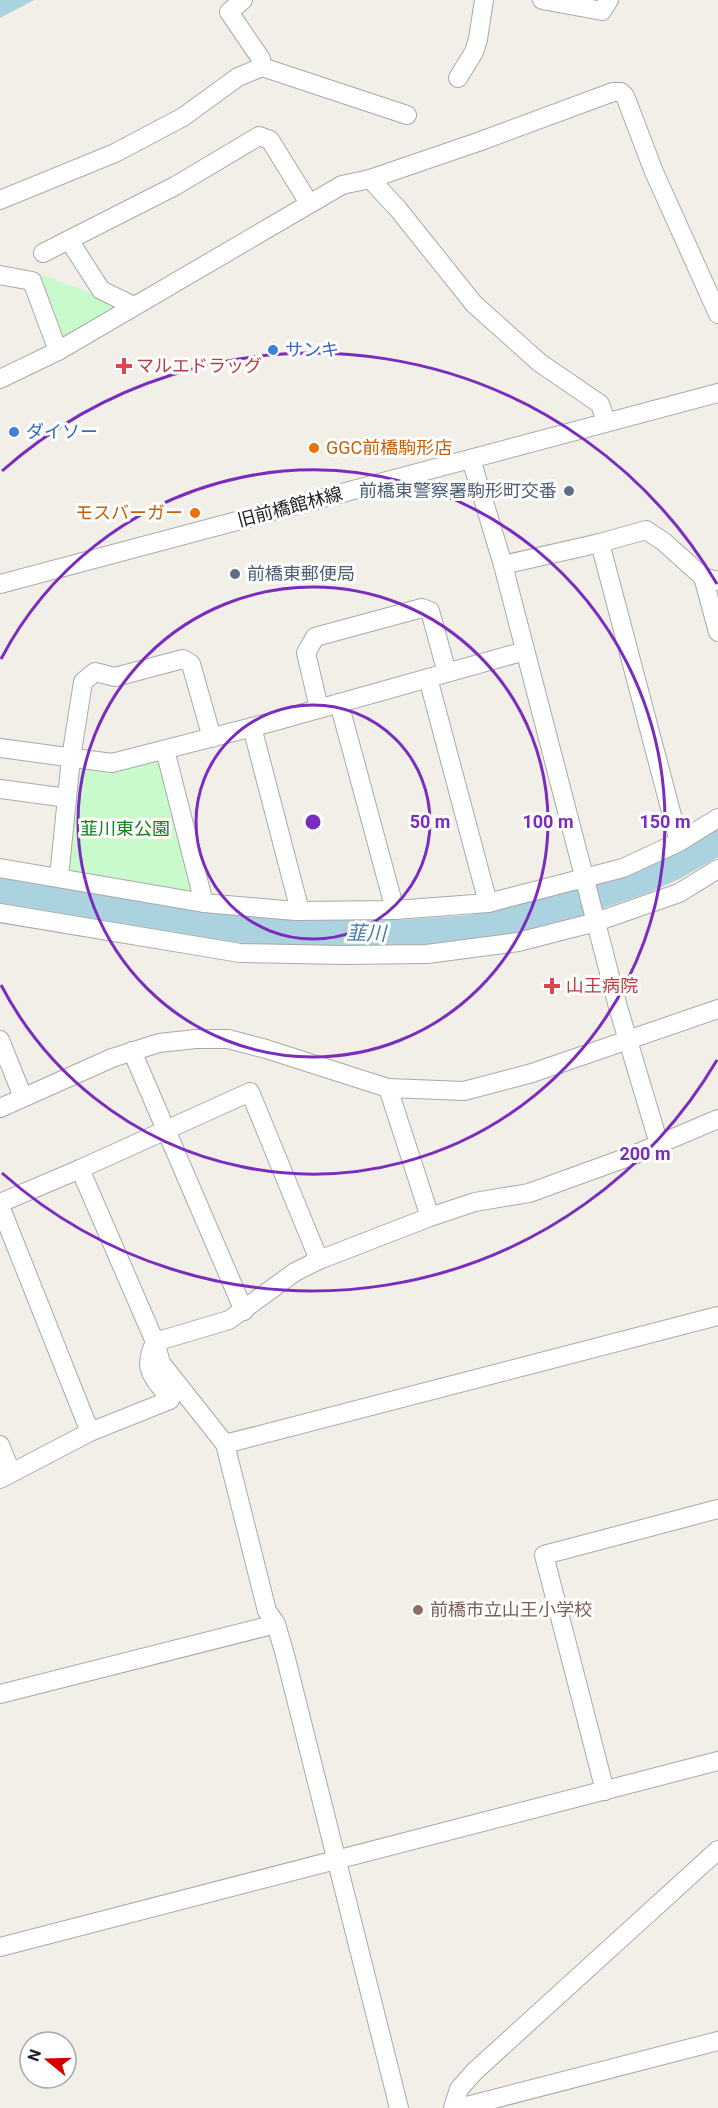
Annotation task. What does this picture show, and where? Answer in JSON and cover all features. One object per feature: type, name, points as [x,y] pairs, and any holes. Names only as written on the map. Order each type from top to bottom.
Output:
[{"type":"street","points":[[243,0],[229,12],[261,59],[262,67]]},
{"type":"street","points":[[458,78],[474,52],[484,0]]},
{"type":"street","points":[[542,0],[602,11],[609,0]]},
{"type":"street","points":[[0,200],[115,153],[183,117],[238,77],[262,67],[407,115]]},
{"type":"street","points":[[0,379],[58,351],[342,185],[370,179],[606,94],[621,92],[628,103],[654,172],[718,314]]},
{"type":"street","points":[[43,253],[175,186],[259,136],[270,140],[309,203]]},
{"type":"street","points":[[370,179],[398,208],[474,304],[540,363],[600,404],[606,421]]},
{"type":"street","points":[[69,240],[100,290],[134,306]]},
{"type":"street","points":[[0,275],[33,281],[58,351]]},
{"type":"street","name":"旧前橋館林線","points":[[0,584],[718,393]]},
{"type":"street","points":[[471,459],[503,565],[618,1007],[659,1144]]},
{"type":"street","points":[[503,565],[646,530],[711,579],[718,632]]},
{"type":"street","points":[[600,543],[679,842]]},
{"type":"street","points":[[319,708],[306,653],[315,637],[422,608],[430,611],[447,673]]},
{"type":"street","points":[[0,748],[112,763],[212,738],[525,651]]},
{"type":"street","points":[[59,877],[71,758],[83,682],[95,672],[115,677],[183,659],[191,664],[212,738]]},
{"type":"street","points":[[428,678],[488,903]]},
{"type":"street","points":[[339,703],[395,910]]},
{"type":"street","points":[[252,727],[300,911]]},
{"type":"street","points":[[165,750],[204,903]]},
{"type":"street","points":[[0,789],[67,798]]},
{"type":"street","points":[[0,868],[204,903],[300,911],[395,910],[488,903],[585,880],[623,868],[679,842],[718,818]]},
{"type":"street","points":[[0,913],[240,953],[427,954],[518,942],[679,893],[718,869]]},
{"type":"street","points":[[0,1108],[81,1071],[132,1051],[178,1040],[228,1040],[266,1049],[388,1088],[464,1091],[532,1073],[718,1009]]},
{"type":"street","points":[[0,1040],[22,1097]]},
{"type":"street","points":[[132,1051],[243,1311]]},
{"type":"street","points":[[388,1088],[430,1217]]},
{"type":"street","points":[[90,1432],[0,1205],[250,1092],[319,1260]]},
{"type":"street","points":[[0,1445],[6,1476],[90,1432],[170,1400],[148,1368],[148,1358],[155,1342],[229,1320],[295,1272],[319,1260],[430,1217],[476,1202],[529,1193],[632,1156],[718,1119]]},
{"type":"street","points":[[80,1169],[155,1342],[161,1363],[225,1444],[267,1611],[276,1624],[399,2108]]},
{"type":"street","points":[[225,1444],[718,1316]]},
{"type":"street","points":[[605,1791],[544,1555],[718,1509]]},
{"type":"street","points":[[0,1694],[276,1624]]},
{"type":"street","points":[[0,1947],[718,1761]]},
{"type":"street","points":[[453,2108],[459,2089],[475,2071],[718,1850]]},
{"type":"street","points":[[459,2108],[718,2041]]},
{"type":"green space","points":[[37,273],[115,302],[115,310],[67,338],[59,335]]},
{"type":"green space","name":"韮川東公園","points":[[154,758],[163,763],[194,887],[186,893],[72,873],[66,864],[79,769],[86,766]]},
{"type":"water","points":[[0,0],[34,0],[0,18]]},
{"type":"waterway","name":"韮川","points":[[0,891],[226,927],[277,932],[401,934],[471,929],[509,922],[560,908],[645,879],[672,867],[718,841]]},
{"type":"place","name":"サンキ","points":[[273,350]]},
{"type":"place","name":"マルエドラッグ","points":[[124,366]]},
{"type":"place","name":"ダイソー","points":[[14,432]]},
{"type":"place","name":"GGC前橋駒形店","points":[[314,448]]},
{"type":"place","name":"前橋東警察署駒形町交番","points":[[569,491]]},
{"type":"place","name":"モスバーガー","points":[[195,513]]},
{"type":"place","name":"前橋東郵便局","points":[[235,574]]},
{"type":"place","name":"山王病院","points":[[552,986]]},
{"type":"place","name":"前橋市立山王小学校","points":[[418,1610]]}]
